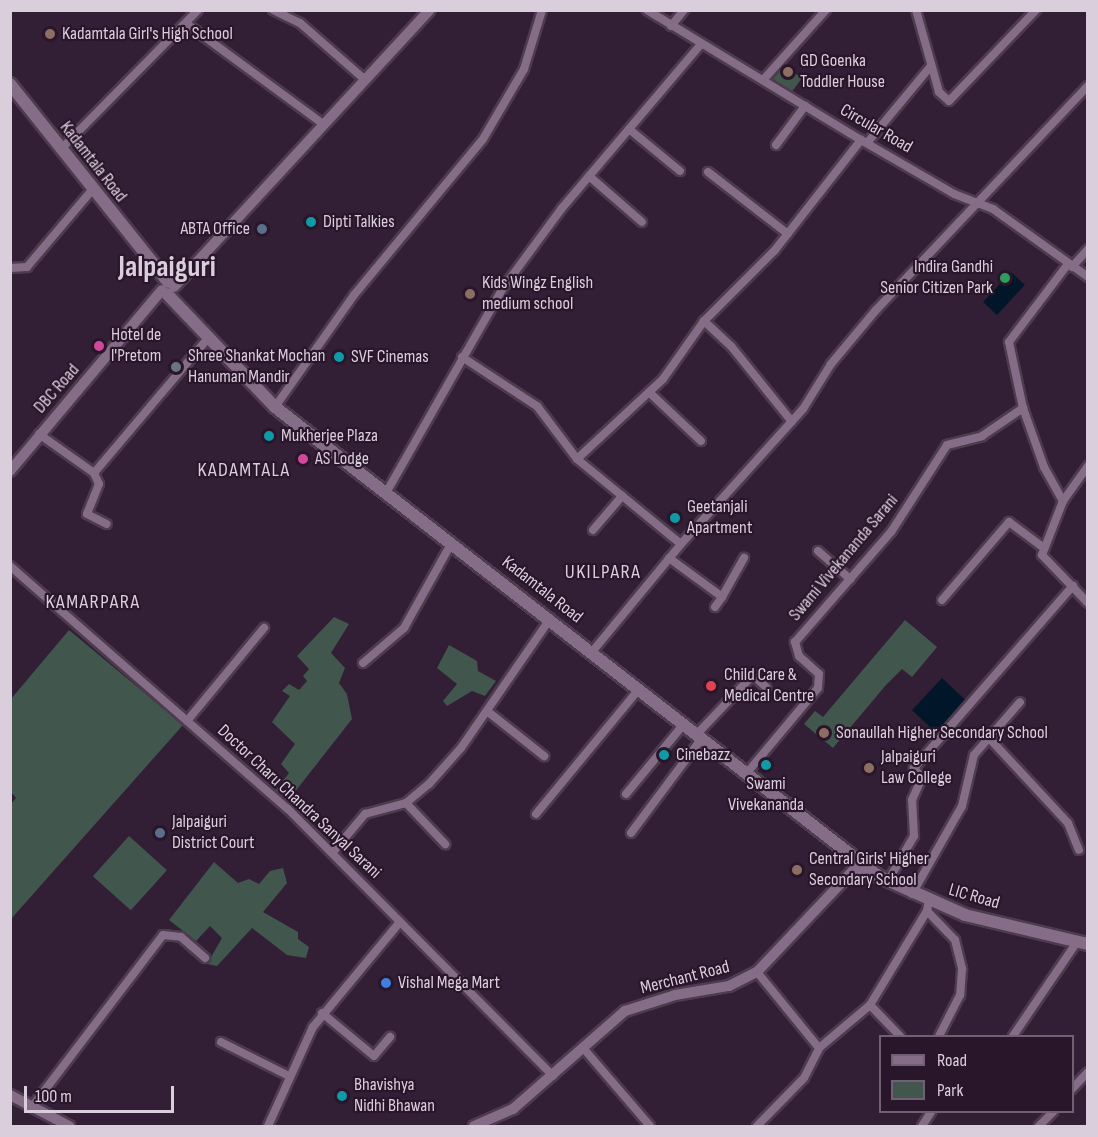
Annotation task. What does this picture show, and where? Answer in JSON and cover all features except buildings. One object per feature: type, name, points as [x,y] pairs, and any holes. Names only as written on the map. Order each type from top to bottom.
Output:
[{"type":"main road","name":"Kadamtala Road","points":[[10,84],[208,338],[275,407],[386,494],[452,542],[860,863]]},
{"type":"main road","name":"LIC Road","points":[[860,863],[928,906],[1082,943]]},
{"type":"main road","points":[[847,878],[861,873],[883,879]]},
{"type":"street","points":[[61,149],[187,24],[198,10]]},
{"type":"street","points":[[273,10],[300,23],[365,80]]},
{"type":"street","points":[[365,80],[423,10]]},
{"type":"street","points":[[365,80],[430,10]]},
{"type":"street","points":[[275,407],[359,289],[483,139],[524,69],[542,10]]},
{"type":"street","name":"Circular Road","points":[[647,10],[701,44],[764,79],[864,142],[993,210],[1088,277]]},
{"type":"street","points":[[671,26],[684,10]]},
{"type":"street","points":[[764,79],[826,10]]},
{"type":"street","points":[[916,10],[941,97],[954,100],[1036,10]]},
{"type":"street","points":[[187,24],[325,125]]},
{"type":"street","points":[[386,494],[462,357],[504,288],[589,176],[701,44]]},
{"type":"street","points":[[577,459],[650,393],[704,321],[788,234],[931,66]]},
{"type":"street","name":"DBC Road","points":[[10,471],[39,434],[168,288],[325,125],[365,80]]},
{"type":"street","points":[[592,652],[681,544],[792,422],[876,310],[974,202],[1088,86]]},
{"type":"street","points":[[776,146],[805,106]]},
{"type":"street","points":[[629,129],[680,171]]},
{"type":"street","points":[[708,172],[788,234]]},
{"type":"street","points":[[589,176],[642,222]]},
{"type":"street","points":[[10,268],[27,267],[92,190]]},
{"type":"street","points":[[1063,501],[1044,467],[1023,408],[1009,342],[1070,266],[1088,249]]},
{"type":"street","points":[[704,321],[732,346],[792,422]]},
{"type":"street","points":[[94,473],[208,338]]},
{"type":"street","points":[[462,357],[537,406],[577,459],[681,544]]},
{"type":"street","points":[[650,393],[700,441]]},
{"type":"street","name":"Swami Vivekananda Sarani","points":[[746,774],[818,688],[819,674],[799,656],[795,642],[891,532],[947,444],[982,436],[1023,408]]},
{"type":"street","points":[[39,434],[94,473],[99,484],[87,514],[107,524]]},
{"type":"street","points":[[1088,466],[1063,501],[1042,557],[1088,603]]},
{"type":"street","points":[[593,530],[622,496]]},
{"type":"street","points":[[942,600],[1009,522],[1044,548]]},
{"type":"street","points":[[363,663],[408,623],[452,542]]},
{"type":"street","points":[[818,551],[850,579]]},
{"type":"street","points":[[669,558],[722,597]]},
{"type":"street","points":[[715,607],[744,558]]},
{"type":"street","name":"Doctor Charu Chandra Sanyal Sarani","points":[[10,566],[188,721],[333,852],[553,1076]]},
{"type":"street","points":[[883,879],[915,836],[912,800],[922,778],[914,768],[1073,586]]},
{"type":"street","points":[[333,852],[366,814],[406,803],[437,775],[487,711],[550,620]]},
{"type":"street","points":[[188,721],[264,628]]},
{"type":"street","points":[[631,833],[699,736],[753,675],[765,687]]},
{"type":"street","points":[[536,814],[639,689]]},
{"type":"street","points":[[912,894],[962,806],[971,763],[988,738],[1020,702]]},
{"type":"street","points":[[487,711],[544,756]]},
{"type":"street","points":[[626,794],[684,724]]},
{"type":"street","points":[[988,738],[1068,823],[1078,850]]},
{"type":"street","points":[[406,803],[445,844]]},
{"type":"street","name":"Merchant Road","points":[[474,1126],[513,1109],[626,1011],[675,995],[729,986],[758,972],[860,863]]},
{"type":"street","points":[[757,1126],[804,1078],[819,1048],[870,1005],[928,906],[955,940],[962,969],[960,995],[940,1035]]},
{"type":"street","points":[[268,1126],[289,1077],[322,1013],[400,922]]},
{"type":"street","points":[[32,1107],[163,935],[181,937],[205,958]]},
{"type":"street","points":[[1014,1035],[1082,943]]},
{"type":"street","points":[[758,972],[819,1048]]},
{"type":"street","points":[[870,1005],[899,1035]]},
{"type":"street","points":[[322,1013],[374,1056],[390,1037]]},
{"type":"street","points":[[222,1042],[289,1077]]},
{"type":"street","points":[[584,1049],[650,1126]]},
{"type":"street","points":[[1074,1087],[1088,1072]]},
{"type":"street","points":[[10,1095],[69,1126]]},
{"type":"street","points":[[922,1126],[930,1113]]},
{"type":"street","points":[[1040,1126],[1052,1113]]},
{"type":"green space","points":[[779,63],[802,78],[791,93],[766,77]]},
{"type":"green space","points":[[334,617],[349,624],[331,653],[345,668],[339,683],[347,694],[352,719],[287,802],[275,791],[289,773],[281,764],[295,744],[272,722],[290,696],[282,691],[289,684],[299,690],[307,681],[303,676],[309,669],[297,656]]},
{"type":"green space","points":[[905,620],[937,647],[912,677],[902,669],[833,748],[804,724],[815,711],[823,717]]},
{"type":"green space","points":[[69,630],[183,725],[11,919],[10,805],[16,798],[11,792],[11,699]]},
{"type":"green space","points":[[449,645],[477,661],[478,671],[496,681],[485,696],[472,691],[447,706],[443,701],[457,684],[437,668]]},
{"type":"green space","points":[[129,836],[167,870],[131,910],[93,876]]},
{"type":"green space","points":[[214,862],[238,883],[249,879],[259,884],[270,871],[283,868],[287,883],[263,912],[298,932],[298,939],[309,947],[306,958],[287,955],[252,928],[217,966],[207,964],[222,938],[210,926],[196,941],[169,920]]},
{"type":"water","points":[[1011,272],[1025,285],[997,315],[983,302]]},
{"type":"water","points":[[942,678],[966,701],[936,733],[912,710]]},
{"type":"place","name":"Kadamtala Girl's High School","points":[[50,34]]},
{"type":"place","name":"GD Goenka Toddler House","points":[[788,72]]},
{"type":"place","name":"Dipti Talkies","points":[[311,222]]},
{"type":"place","name":"ABTA Office","points":[[262,229]]},
{"type":"place","name":"Indira Gandhi Senior Citizen Park","points":[[1005,278]]},
{"type":"place","name":"Kids Wingz English medium school","points":[[470,294]]},
{"type":"place","name":"Hotel de l'Pretom","points":[[99,346]]},
{"type":"place","name":"SVF Cinemas","points":[[339,357]]},
{"type":"place","name":"Shree Shankat Mochan Hanuman Mandir","points":[[176,367]]},
{"type":"place","name":"Mukherjee Plaza","points":[[269,436]]},
{"type":"place","name":"AS Lodge","points":[[303,459]]},
{"type":"place","name":"Geetanjali Apartment","points":[[675,518]]},
{"type":"place","name":"Child Care & Medical Centre","points":[[711,686]]},
{"type":"place","name":"Sonaullah Higher Secondary School","points":[[824,733]]},
{"type":"place","name":"Cinebazz","points":[[664,755]]},
{"type":"place","name":"Swami Vivekananda","points":[[766,765]]},
{"type":"place","name":"Jalpaiguri Law College","points":[[869,768]]},
{"type":"place","name":"Jalpaiguri District Court","points":[[160,833]]},
{"type":"place","name":"Central Girls' Higher Secondary School","points":[[797,870]]},
{"type":"place","name":"Vishal Mega Mart","points":[[386,983]]},
{"type":"place","name":"Bhavishya Nidhi Bhawan","points":[[342,1096]]},
{"type":"district","name":"Jalpaiguri","points":[[167,267]]},
{"type":"district","name":"KADAMTALA","points":[[244,470]]},
{"type":"district","name":"UKILPARA","points":[[603,572]]},
{"type":"district","name":"KAMARPARA","points":[[93,602]]}]
